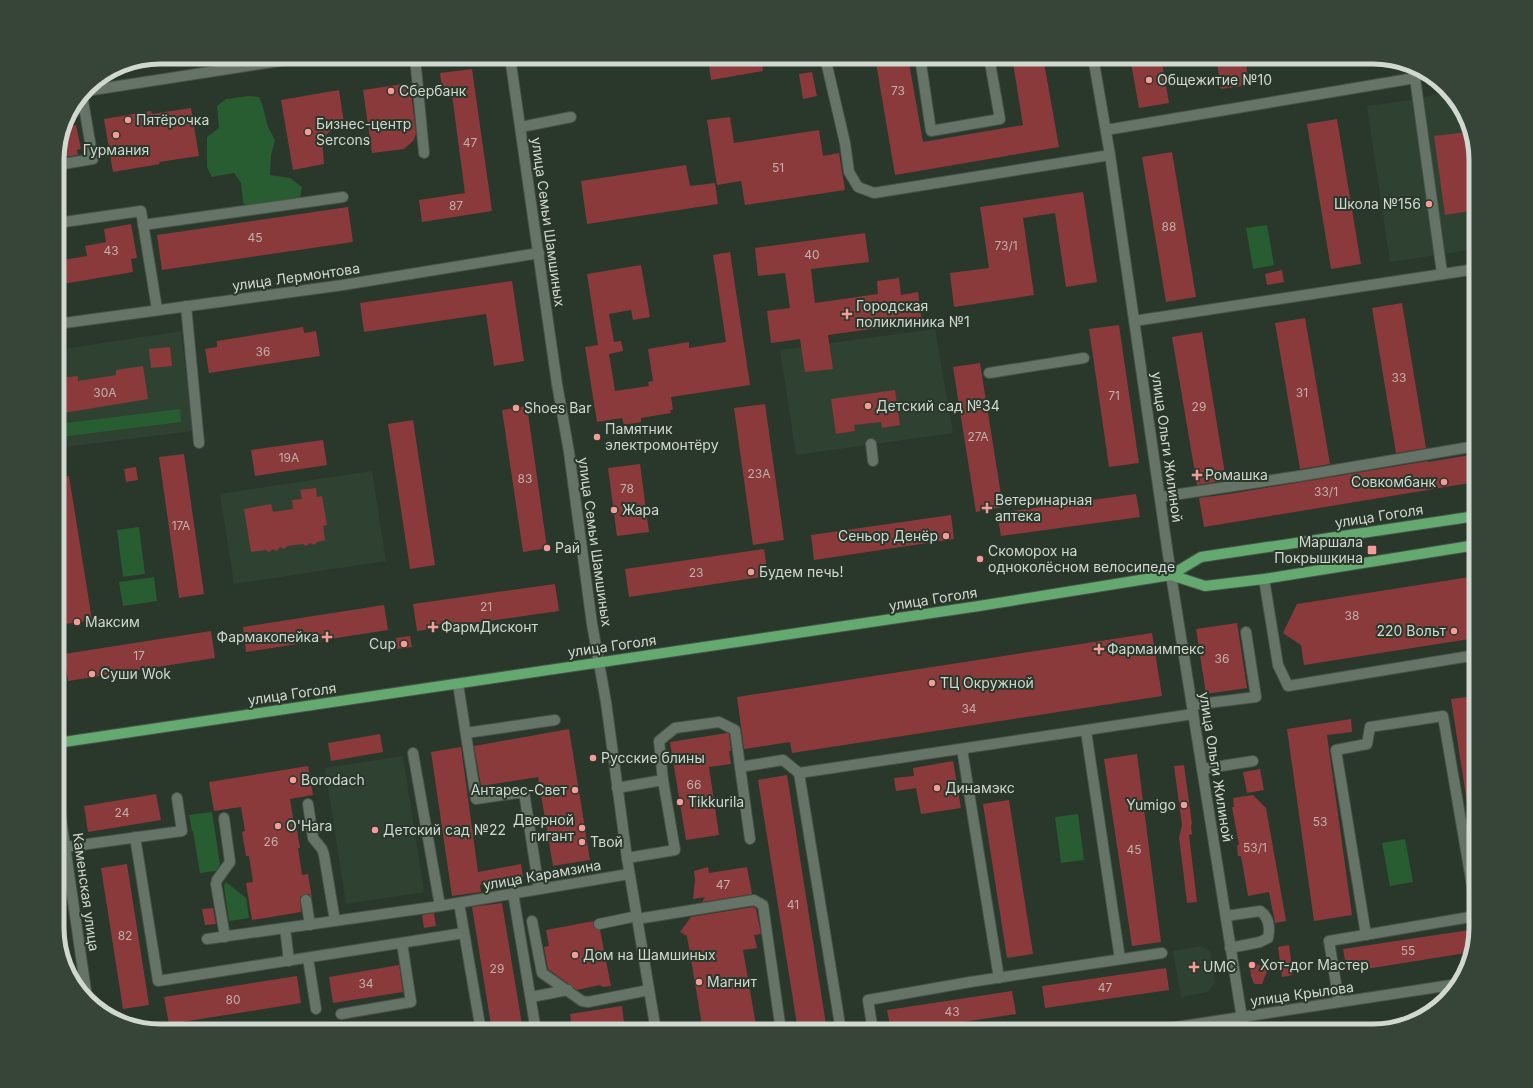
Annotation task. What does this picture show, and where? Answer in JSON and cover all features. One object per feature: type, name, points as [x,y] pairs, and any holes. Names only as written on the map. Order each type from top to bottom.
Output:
[{"type":"main road","name":"улица Гоголя","points":[[64,742],[979,606],[1171,575],[1201,557],[1469,517]]},
{"type":"main road","name":"улица Гоголя","points":[[1171,575],[1205,586],[1469,546]]},
{"type":"street","points":[[95,90],[261,64]]},
{"type":"street","points":[[416,64],[424,153]]},
{"type":"street","name":"улица Семьи Шамшиных","points":[[511,64],[569,452],[598,663],[606,702],[627,858],[655,1024]]},
{"type":"street","points":[[827,64],[845,143],[849,172],[858,187],[874,192],[1110,155]]},
{"type":"street","points":[[921,64],[931,131],[1000,119],[990,64]]},
{"type":"street","name":"улица Ольги Жилиной","points":[[1094,64],[1110,155],[1171,575],[1242,1024]]},
{"type":"street","points":[[1106,130],[1415,78],[1442,273]]},
{"type":"street","points":[[64,164],[93,159],[83,103]]},
{"type":"street","points":[[521,127],[572,117]]},
{"type":"street","points":[[143,225],[343,197]]},
{"type":"street","points":[[64,222],[141,211],[157,309]]},
{"type":"street","name":"улица Лермонтова","points":[[64,323],[157,309],[343,285],[539,253]]},
{"type":"street","points":[[1134,321],[1289,300],[1442,273],[1469,270]]},
{"type":"street","points":[[186,306],[199,443]]},
{"type":"street","points":[[989,373],[1084,358]]},
{"type":"street","points":[[871,444],[873,461]]},
{"type":"street","points":[[1160,497],[1299,476],[1469,447]]},
{"type":"street","points":[[1264,578],[1277,659],[1288,686],[1469,656]]},
{"type":"street","points":[[799,773],[1086,731],[1256,697],[1246,632]]},
{"type":"street","points":[[458,684],[476,799],[524,792],[539,889]]},
{"type":"street","points":[[1366,935],[1336,750],[1367,744],[1370,727],[1443,716],[1469,868]]},
{"type":"street","points":[[466,733],[556,720]]},
{"type":"street","points":[[627,858],[675,850],[663,780],[659,741],[674,728],[720,722],[735,730],[750,839]]},
{"type":"street","points":[[1086,731],[1120,959]]},
{"type":"street","points":[[962,749],[999,978]]},
{"type":"street","points":[[413,753],[440,906]]},
{"type":"street","points":[[740,767],[783,760],[799,773],[840,1024]]},
{"type":"street","points":[[1202,769],[1253,761]]},
{"type":"street","points":[[618,788],[663,780]]},
{"type":"street","points":[[66,847],[182,831],[177,798]]},
{"type":"street","points":[[308,804],[313,836],[324,855],[335,921]]},
{"type":"street","points":[[224,818],[230,862],[217,880],[216,884],[225,937]]},
{"type":"street","name":"Каменская улица","points":[[64,835],[86,988]]},
{"type":"street","points":[[135,837],[158,981],[464,933]]},
{"type":"street","name":"улица Карамзина","points":[[207,939],[440,906],[630,874]]},
{"type":"street","points":[[513,893],[535,1024]]},
{"type":"street","points":[[306,900],[310,924]]},
{"type":"street","points":[[599,924],[754,900],[763,905],[780,1024]]},
{"type":"street","points":[[458,903],[480,1024]]},
{"type":"street","points":[[1226,916],[1260,911],[1266,915],[1269,923],[1270,931],[1268,938],[1260,942],[1230,948]]},
{"type":"street","points":[[1339,1002],[1329,941],[1469,917]]},
{"type":"street","points":[[532,921],[542,973],[582,1001],[588,1002],[649,990]]},
{"type":"street","points":[[285,928],[289,960]]},
{"type":"street","points":[[341,1014],[411,1002],[402,943]]},
{"type":"street","points":[[872,1024],[868,1000],[1162,953]]},
{"type":"street","points":[[308,958],[316,1009]]},
{"type":"street","name":"улица Крылова","points":[[1196,1024],[1450,985]]},
{"type":"street","points":[[530,998],[568,990]]},
{"type":"shaded area","name":"Школа №156","points":[[1441,93],[1453,107],[1464,129],[1469,160],[1469,250],[1390,262],[1367,106],[1418,99]]},
{"type":"shaded area","name":"Детский сад №34","points":[[935,329],[953,433],[796,455],[780,350]]},
{"type":"shaded area","points":[[181,331],[193,431],[64,447],[64,349]]},
{"type":"shaded area","points":[[372,471],[386,561],[234,584],[220,494]]},
{"type":"shaded area","name":"Детский сад №22","points":[[403,756],[424,892],[346,904],[325,768]]},
{"type":"shaded area","points":[[64,911],[72,966],[69,959],[64,934]]},
{"type":"shaded area","name":"UMC","points":[[1201,946],[1210,951],[1215,983],[1208,992],[1181,997],[1173,951]]},
{"type":"green space","points":[[249,96],[259,97],[268,127],[275,140],[271,155],[270,175],[290,178],[302,187],[299,202],[249,209],[243,202],[241,183],[234,173],[212,177],[207,167],[207,137],[219,128],[217,106],[226,99]]},
{"type":"green space","points":[[1267,225],[1274,265],[1253,269],[1246,228]]},
{"type":"green space","points":[[180,409],[181,422],[64,437],[64,423]]},
{"type":"green space","points":[[139,527],[145,574],[123,577],[117,530]]},
{"type":"green space","points":[[154,577],[157,601],[123,606],[119,582]]},
{"type":"green space","points":[[212,812],[220,864],[216,871],[200,873],[189,815]]},
{"type":"green space","points":[[1078,814],[1084,860],[1061,863],[1055,817]]},
{"type":"green space","points":[[1405,839],[1413,882],[1390,886],[1382,843]]},
{"type":"green space","points":[[226,882],[246,898],[249,918],[229,921],[224,886]]},
{"type":"building","points":[[709,64],[762,64],[763,71],[711,80]]},
{"type":"building","points":[[876,64],[909,64],[923,142],[1023,125],[1013,64],[1044,64],[1059,147],[895,175]]},
{"type":"building","name":"Общежитие №10","points":[[1131,64],[1162,64],[1169,103],[1139,108]]},
{"type":"building","points":[[1217,64],[1246,64],[1249,85],[1221,89]]},
{"type":"building","points":[[472,69],[492,211],[422,222],[419,200],[465,193],[452,95],[443,96],[440,73]]},
{"type":"building","points":[[812,72],[817,96],[803,99],[799,74]]},
{"type":"building","points":[[403,84],[411,92],[416,133],[414,140],[404,149],[372,153],[363,90]]},
{"type":"building","name":"Бизнес-центр Sercons","points":[[339,90],[344,123],[335,125],[322,140],[324,164],[293,170],[281,100]]},
{"type":"building","points":[[191,108],[199,156],[159,162],[160,164],[113,172],[104,119],[151,111],[152,114]]},
{"type":"building","points":[[730,117],[734,143],[819,130],[823,156],[839,153],[845,190],[745,205],[741,181],[717,185],[707,120]]},
{"type":"building","points":[[1337,119],[1361,264],[1331,269],[1307,124]]},
{"type":"building","points":[[76,125],[81,149],[77,150],[78,155],[64,157],[67,135],[70,126]]},
{"type":"building","points":[[1465,132],[1469,160],[1469,211],[1445,215],[1434,136]]},
{"type":"building","points":[[1172,152],[1196,297],[1166,302],[1142,157]]},
{"type":"building","points":[[686,165],[690,186],[715,183],[718,204],[587,224],[581,181]]},
{"type":"building","points":[[1083,192],[1097,282],[1066,287],[1055,213],[1023,218],[1034,295],[954,307],[950,273],[989,268],[980,207]]},
{"type":"building","points":[[348,207],[353,242],[162,270],[157,235]]},
{"type":"building","points":[[131,224],[137,258],[131,259],[133,272],[64,284],[64,260],[87,256],[85,246],[106,242],[104,229]]},
{"type":"building","points":[[865,233],[869,262],[811,269],[815,303],[878,294],[877,281],[899,278],[901,295],[918,292],[922,322],[828,335],[833,369],[805,372],[800,339],[771,343],[767,311],[790,308],[785,273],[758,276],[755,248]]},
{"type":"building","points":[[730,252],[750,385],[671,397],[673,410],[670,410],[671,413],[641,418],[641,422],[624,425],[622,418],[597,422],[585,347],[598,345],[587,274],[641,265],[650,317],[633,320],[631,310],[609,314],[614,342],[621,341],[623,351],[609,354],[615,391],[649,386],[648,382],[653,381],[648,349],[689,342],[689,348],[726,342],[713,255]]},
{"type":"building","points":[[1282,270],[1284,282],[1267,285],[1265,274]]},
{"type":"building","points":[[512,281],[524,361],[494,366],[486,314],[364,332],[360,303]]},
{"type":"building","points":[[1402,303],[1426,448],[1396,453],[1372,308]]},
{"type":"building","points":[[1305,318],[1330,464],[1300,469],[1275,323]]},
{"type":"building","points":[[1119,325],[1139,463],[1109,467],[1089,329]]},
{"type":"building","points":[[303,327],[304,333],[316,331],[320,356],[209,373],[205,349],[217,347],[217,341]]},
{"type":"building","points":[[1202,332],[1226,480],[1197,485],[1172,337]]},
{"type":"building","points":[[170,347],[172,366],[151,368],[149,349]]},
{"type":"building","points":[[980,363],[1003,507],[976,512],[953,367]]},
{"type":"building","points":[[143,366],[148,399],[64,413],[64,378],[78,376],[78,381],[116,375],[116,370]]},
{"type":"building","points":[[895,390],[900,425],[882,428],[881,422],[854,425],[855,431],[836,434],[831,399]]},
{"type":"building","points":[[765,404],[784,540],[753,545],[734,408]]},
{"type":"building","points":[[527,406],[547,548],[523,552],[502,410]]},
{"type":"building","points":[[413,420],[435,565],[410,569],[388,424]]},
{"type":"building","points":[[323,440],[327,465],[255,476],[251,450]]},
{"type":"building","points":[[184,454],[204,594],[179,598],[159,457]]},
{"type":"building","points":[[1469,455],[1469,483],[1204,527],[1199,498]]},
{"type":"building","points":[[640,464],[649,532],[617,536],[608,468]]},
{"type":"building","points":[[136,467],[138,480],[126,482],[124,469]]},
{"type":"building","points":[[69,476],[92,620],[66,624],[64,612],[64,477]]},
{"type":"building","points":[[316,488],[317,497],[322,496],[327,525],[323,526],[325,540],[317,542],[314,545],[310,543],[306,546],[303,544],[287,546],[284,549],[280,547],[277,551],[273,549],[269,552],[266,550],[251,552],[244,509],[271,504],[273,512],[293,509],[292,500],[302,499],[300,490]]},
{"type":"building","points":[[1136,494],[1140,517],[1001,536],[997,513]]},
{"type":"building","points":[[951,515],[954,539],[814,560],[811,535]]},
{"type":"building","points":[[764,549],[768,576],[629,597],[625,569]]},
{"type":"building","points":[[1469,577],[1469,639],[1304,665],[1301,645],[1283,633],[1297,604]]},
{"type":"building","points":[[555,584],[559,611],[417,631],[413,604]]},
{"type":"building","points":[[384,605],[388,630],[246,652],[243,627]]},
{"type":"building","points":[[1237,623],[1247,688],[1206,694],[1196,629]]},
{"type":"building","points":[[211,631],[215,658],[68,681],[64,654]]},
{"type":"building","name":"ТЦ Окружной","points":[[1152,633],[1162,696],[792,753],[790,742],[744,749],[737,697]]},
{"type":"building","points":[[410,636],[412,647],[397,649],[396,638]]},
{"type":"building","points":[[1469,697],[1469,816],[1451,699]]},
{"type":"building","points":[[1351,719],[1352,732],[1327,735],[1352,915],[1314,921],[1287,729]]},
{"type":"building","points":[[569,729],[590,860],[553,866],[538,777],[481,786],[474,746]]},
{"type":"building","points":[[727,733],[729,734],[731,764],[709,767],[719,835],[686,840],[670,742]]},
{"type":"building","points":[[380,734],[383,752],[331,761],[328,743]]},
{"type":"building","points":[[461,747],[478,872],[521,864],[523,877],[480,885],[481,892],[452,896],[431,752]]},
{"type":"building","points":[[1137,754],[1161,942],[1132,946],[1104,759]]},
{"type":"building","name":"Динамэкс","points":[[953,761],[961,808],[921,814],[916,788],[896,791],[894,778],[914,776],[913,768]]},
{"type":"building","points":[[1184,765],[1192,824],[1192,834],[1189,835],[1197,902],[1187,903],[1179,837],[1182,825],[1174,766]]},
{"type":"building","points":[[308,766],[313,795],[290,799],[300,848],[298,848],[302,875],[308,874],[312,898],[309,894],[305,894],[300,897],[301,912],[252,920],[246,883],[253,882],[249,856],[246,856],[242,832],[245,831],[241,807],[214,811],[209,782]]},
{"type":"building","points":[[1260,769],[1264,790],[1247,793],[1243,772]]},
{"type":"building","points":[[787,775],[826,1024],[797,1024],[758,780]]},
{"type":"building","points":[[156,794],[161,820],[88,832],[84,806]]},
{"type":"building","points":[[1253,795],[1266,808],[1286,921],[1275,923],[1269,892],[1248,896],[1241,856],[1238,856],[1237,845],[1239,845],[1232,807],[1234,807],[1233,798]]},
{"type":"building","points":[[1009,800],[1033,954],[1007,958],[983,804]]},
{"type":"building","points":[[127,864],[149,1005],[123,1009],[101,868]]},
{"type":"building","points":[[708,867],[709,873],[747,867],[752,894],[702,902],[705,897],[693,899],[695,880],[694,871]]},
{"type":"building","points":[[502,903],[522,1024],[491,1024],[472,907]]},
{"type":"building","points":[[753,907],[756,909],[761,934],[754,935],[757,948],[743,950],[756,1024],[702,1024],[687,936],[680,932],[691,917]]},
{"type":"building","points":[[213,908],[216,924],[205,925],[202,909]]},
{"type":"building","points":[[434,913],[436,926],[424,928],[422,915]]},
{"type":"building","name":"Дом на Шамшиных","points":[[594,921],[594,928],[600,930],[611,986],[603,987],[600,985],[577,990],[548,969],[544,947],[549,946],[546,930]]},
{"type":"building","points":[[1469,930],[1466,953],[1347,972],[1343,949]]},
{"type":"building","points":[[1289,945],[1293,975],[1282,977],[1278,947]]},
{"type":"building","points":[[1249,961],[1268,969],[1262,984],[1254,984],[1251,976]]},
{"type":"building","points":[[399,965],[403,992],[333,1003],[329,977]]},
{"type":"building","points":[[1166,968],[1169,990],[1045,1008],[1042,986]]},
{"type":"building","points":[[297,976],[301,1003],[169,1024],[164,997]]},
{"type":"building","points":[[1012,991],[1016,1014],[949,1024],[890,1024],[887,1010]]},
{"type":"building","points":[[622,1006],[624,1024],[571,1024],[570,1014]]},
{"type":"place","name":"Общежитие №10","points":[[1149,80]]},
{"type":"place","name":"Сбербанк","points":[[391,91]]},
{"type":"place","name":"Пятёрочка","points":[[128,120]]},
{"type":"place","name":"Бизнес-центр Sercons","points":[[308,132]]},
{"type":"place","name":"Гурмания","points":[[116,135]]},
{"type":"place","name":"Школа №156","points":[[1429,204]]},
{"type":"place","name":"Городская поликлиника №1","points":[[847,314]]},
{"type":"place","name":"Детский сад №34","points":[[868,406]]},
{"type":"place","name":"Shoes Bar","points":[[516,408]]},
{"type":"place","name":"Памятник электромонтёру","points":[[597,437]]},
{"type":"place","name":"Ромашка","points":[[1197,475]]},
{"type":"place","name":"Совкомбанк","points":[[1444,482]]},
{"type":"place","name":"Ветеринарная аптека","points":[[987,508]]},
{"type":"place","name":"Жара","points":[[614,510]]},
{"type":"place","name":"Сеньор Денёр","points":[[946,536]]},
{"type":"place","name":"Рай","points":[[547,548]]},
{"type":"place","name":"Маршала Покрышкина","points":[[1372,550]]},
{"type":"place","name":"Скоморох на одноколёсном велосипеде","points":[[980,559]]},
{"type":"place","name":"Будем печь!","points":[[751,572]]},
{"type":"place","name":"Максим","points":[[77,622]]},
{"type":"place","name":"ФармДисконт","points":[[433,627]]},
{"type":"place","name":"220 Вольт","points":[[1454,631]]},
{"type":"place","name":"Фармакопейка","points":[[327,637]]},
{"type":"place","name":"Cup","points":[[404,644]]},
{"type":"place","name":"Фармаимпекс","points":[[1099,649]]},
{"type":"place","name":"Суши Wok","points":[[92,674]]},
{"type":"place","name":"ТЦ Окружной","points":[[932,683]]},
{"type":"place","name":"Русские блины","points":[[593,758]]},
{"type":"place","name":"Borodach","points":[[293,780]]},
{"type":"place","name":"Динамэкс","points":[[937,788]]},
{"type":"place","name":"Антарес-Свет","points":[[575,790]]},
{"type":"place","name":"Tikkurila","points":[[680,802]]},
{"type":"place","name":"Yumigo","points":[[1184,805]]},
{"type":"place","name":"O'Hara","points":[[278,826]]},
{"type":"place","name":"Дверной гигант","points":[[582,828]]},
{"type":"place","name":"Детский сад №22","points":[[375,830]]},
{"type":"place","name":"Твой","points":[[582,842]]},
{"type":"place","name":"Дом на Шамшиных","points":[[575,955]]},
{"type":"place","name":"Хот-дог Мастер","points":[[1252,965]]},
{"type":"place","name":"UMC","points":[[1194,967]]},
{"type":"place","name":"Магнит","points":[[699,982]]}]
